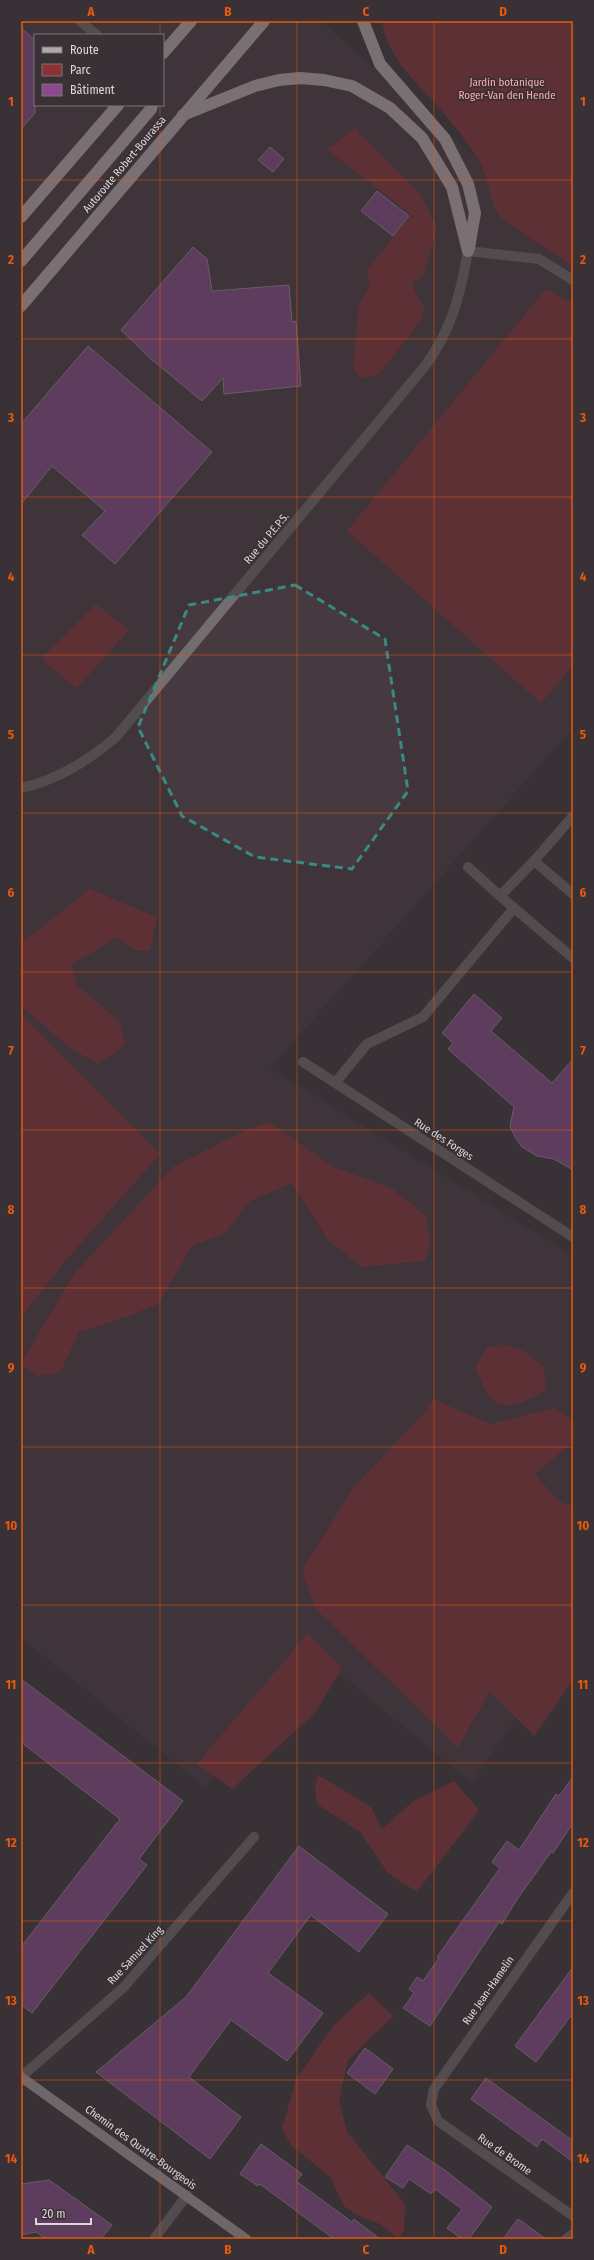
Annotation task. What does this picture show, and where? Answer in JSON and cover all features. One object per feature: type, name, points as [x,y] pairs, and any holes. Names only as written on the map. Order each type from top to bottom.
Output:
[{"type":"highway","points":[[164,52],[191,21]]},
{"type":"highway","name":"Autoroute Robert-Bourassa","points":[[21,306],[264,21]]},
{"type":"highway","points":[[364,21],[380,64],[445,139],[468,184],[475,213],[468,251]]},
{"type":"highway","points":[[183,115],[255,86],[279,80],[300,78],[324,80],[352,86],[390,108],[422,138],[452,187],[468,251]]},
{"type":"highway","points":[[21,217],[117,106]]},
{"type":"highway","points":[[21,261],[151,109],[152,106]]},
{"type":"main road","name":"Chemin des Quatre-Bourgeois","points":[[21,2077],[187,2195],[246,2239]]},
{"type":"street","points":[[80,21],[96,34]]},
{"type":"street","points":[[468,251],[540,259],[573,280]]},
{"type":"street","name":"Rue du P.E.P.S.","points":[[21,788],[52,778],[75,768],[96,755],[116,737],[167,676],[438,348],[451,324],[460,296],[468,251]]},
{"type":"street","points":[[500,896],[534,861],[573,816]]},
{"type":"street","points":[[534,861],[573,894]]},
{"type":"street","points":[[468,867],[573,958]]},
{"type":"street","points":[[335,1083],[367,1044],[423,1017],[514,908]]},
{"type":"street","name":"Rue des Forges","points":[[302,1062],[573,1237]]},
{"type":"street","name":"Rue Samuel King","points":[[21,2077],[122,1988],[254,1837]]},
{"type":"street","name":"Rue Jean-Hamelin","points":[[432,2105],[434,2089],[573,1893]]},
{"type":"street","name":"Rue de Brome","points":[[432,2105],[438,2121],[573,2216]]},
{"type":"street","points":[[154,2239],[187,2195]]},
{"type":"street","points":[[566,2239],[573,2234]]},
{"type":"highlighted area","points":[[295,585],[385,639],[408,791],[352,869],[255,857],[182,816],[138,727],[189,605]]},
{"type":"shaded area","points":[[21,21],[321,21],[478,160],[500,216],[561,257],[573,268],[573,728],[270,1068],[573,1256],[573,1633],[472,1783],[302,1642],[206,1788],[21,1637]]},
{"type":"green space","name":"Jardin botanique Roger-Van den Hende","points":[[382,21],[573,21],[573,268],[556,254],[518,230],[501,217],[495,207],[484,172],[478,159],[451,122],[409,75],[394,55],[384,33]]},
{"type":"green space","points":[[355,128],[420,194],[437,227],[424,274],[412,284],[416,295],[424,306],[422,319],[379,374],[360,379],[353,368],[359,305],[370,284],[367,269],[412,215],[327,149]]},
{"type":"green space","points":[[546,289],[573,304],[573,665],[541,703],[347,531]]},
{"type":"green space","points":[[96,604],[129,630],[77,688],[41,659]]},
{"type":"green space","points":[[89,889],[157,917],[150,950],[136,951],[117,937],[71,965],[77,985],[118,1020],[126,1044],[98,1064],[69,1047],[21,1006],[21,942],[34,934]]},
{"type":"green space","points":[[21,1014],[160,1154],[66,1260],[21,1317]]},
{"type":"green space","points":[[268,1122],[334,1167],[391,1188],[426,1216],[430,1243],[425,1261],[362,1267],[328,1240],[292,1183],[250,1201],[225,1233],[192,1246],[158,1304],[131,1315],[79,1332],[60,1373],[36,1376],[21,1363],[75,1273],[173,1167],[238,1134]]},
{"type":"green space","points":[[503,1344],[524,1351],[543,1366],[547,1389],[528,1400],[512,1405],[497,1403],[491,1398],[475,1368],[487,1348]]},
{"type":"green space","points":[[433,1399],[490,1424],[555,1408],[573,1420],[573,1442],[535,1474],[558,1501],[573,1506],[573,1680],[534,1736],[490,1691],[458,1747],[315,1608],[302,1570],[354,1487],[423,1414]]},
{"type":"green space","points":[[308,1633],[342,1668],[315,1713],[232,1789],[197,1764]]},
{"type":"green space","points":[[318,1775],[371,1807],[382,1829],[412,1802],[454,1781],[479,1810],[417,1892],[388,1873],[360,1832],[317,1804],[315,1787]]},
{"type":"green space","points":[[369,1993],[393,2016],[348,2060],[339,2100],[347,2132],[405,2204],[404,2231],[398,2239],[380,2224],[357,2215],[344,2206],[330,2177],[291,2145],[282,2129],[296,2079],[334,2025]]},
{"type":"building","points":[[21,28],[34,39],[35,113],[21,129]]},
{"type":"building","points":[[270,147],[284,159],[273,172],[258,160]]},
{"type":"building","points":[[377,191],[409,216],[393,236],[361,211]]},
{"type":"building","points":[[193,247],[207,259],[212,291],[289,285],[292,322],[296,321],[301,386],[224,394],[223,378],[202,401],[151,359],[121,330]]},
{"type":"building","points":[[88,346],[212,452],[115,564],[82,535],[105,511],[52,466],[21,504],[21,424]]},
{"type":"building","points":[[474,994],[502,1018],[491,1031],[552,1083],[573,1059],[573,1170],[554,1159],[537,1156],[522,1147],[510,1126],[514,1107],[448,1049],[453,1043],[442,1033]]},
{"type":"building","points":[[21,1679],[183,1801],[139,1859],[147,1865],[32,2013],[21,2005],[21,1947],[120,1819],[21,1742]]},
{"type":"building","points":[[573,1777],[573,1823],[553,1853],[551,1852],[518,1898],[502,1924],[499,1922],[430,2026],[403,2008],[414,1993],[409,1989],[417,1977],[423,1981],[439,1958],[437,1957],[500,1868],[492,1862],[507,1841],[519,1850],[556,1794],[559,1796]]},
{"type":"building","points":[[299,1846],[388,1914],[359,1952],[311,1915],[268,1973],[323,2013],[287,2061],[231,2020],[189,2077],[241,2117],[210,2159],[96,2072],[186,1997]]},
{"type":"building","points":[[573,1967],[573,2013],[536,2062],[515,2046]]},
{"type":"building","points":[[365,2048],[393,2069],[375,2094],[347,2073]]},
{"type":"building","points":[[486,2078],[573,2141],[573,2162],[542,2139],[537,2147],[471,2099]]},
{"type":"building","points":[[261,2144],[302,2174],[296,2181],[352,2222],[354,2219],[380,2239],[334,2239],[260,2184],[258,2186],[240,2174]]},
{"type":"building","points":[[407,2145],[446,2171],[492,2207],[469,2239],[462,2239],[447,2228],[462,2209],[435,2189],[431,2194],[409,2179],[403,2188],[385,2177]]},
{"type":"building","points":[[49,2180],[112,2225],[101,2239],[46,2239],[36,2232],[21,2235],[21,2184]]},
{"type":"building","points":[[518,2219],[546,2239],[503,2239]]}]
